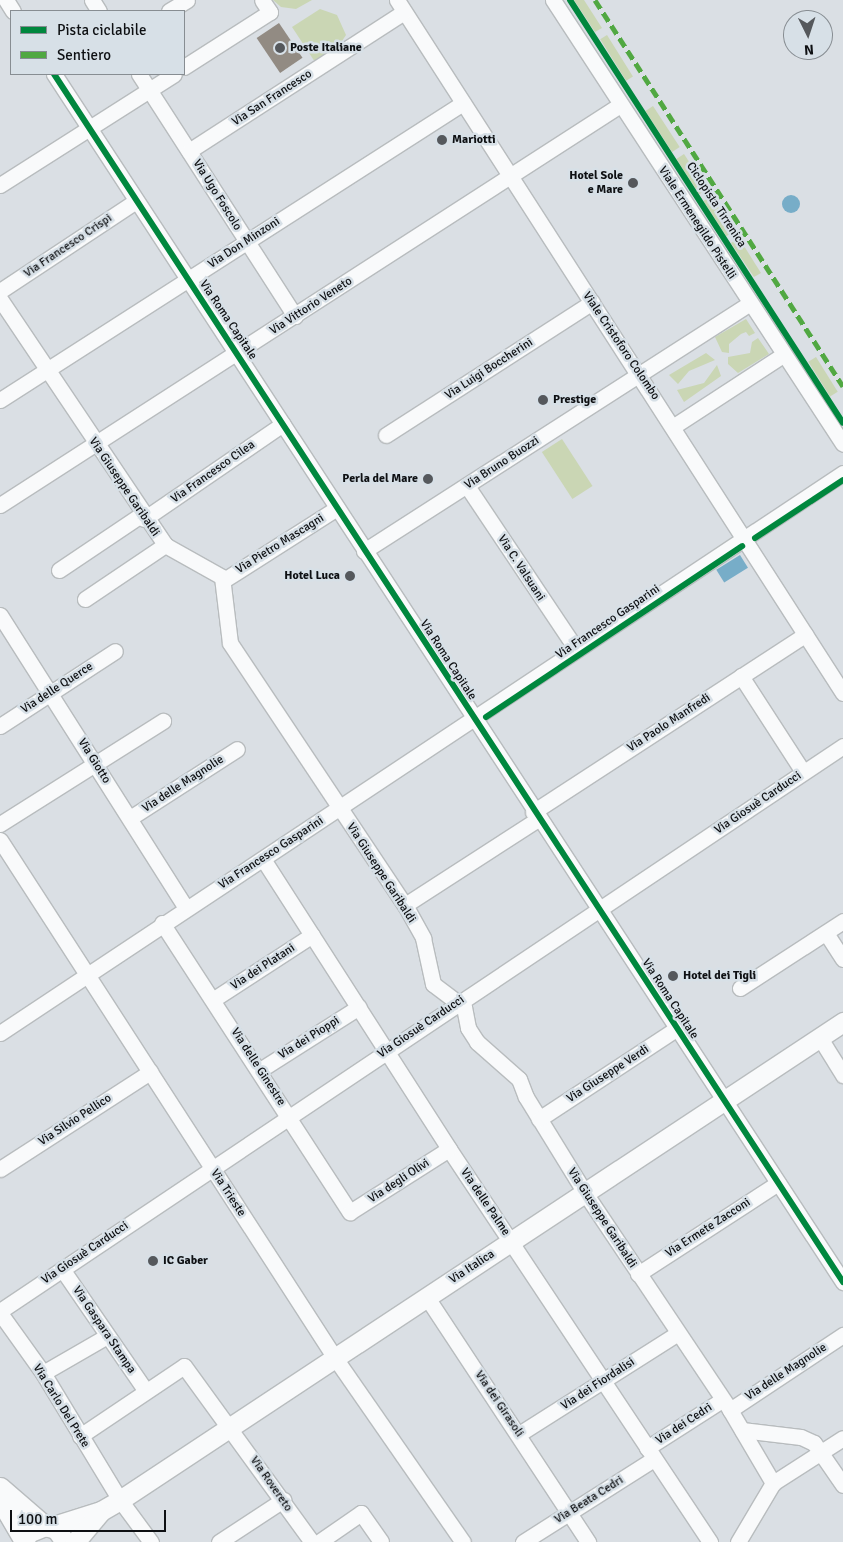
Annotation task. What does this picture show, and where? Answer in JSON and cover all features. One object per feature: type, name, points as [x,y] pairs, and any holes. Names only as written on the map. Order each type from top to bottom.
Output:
[{"type":"main road","name":"Via Italica","points":[[24,1542],[28,1533],[101,1511],[120,1500],[843,1022]]},
{"type":"main road","points":[[0,1487],[47,1526],[61,1534],[65,1542]]},
{"type":"main road","points":[[0,1500],[24,1542]]},
{"type":"main road","name":"Via Italica","points":[[75,1542],[101,1511]]},
{"type":"street","points":[[171,10],[187,0]]},
{"type":"street","points":[[185,66],[270,12],[262,0]]},
{"type":"street","name":"Viale Ermenegildo Pistelli","points":[[553,0],[783,355],[843,444]]},
{"type":"street","name":"Viale Cristoforo Colombo","points":[[401,6],[510,177],[674,426],[804,635],[843,693]]},
{"type":"street","name":"Via San Francesco","points":[[189,151],[401,6]]},
{"type":"street","name":"Via Roma Capitale","points":[[55,75],[536,816],[843,1282]]},
{"type":"street","name":"Via Ugo Foscolo","points":[[140,75],[295,316]]},
{"type":"street","points":[[0,186],[172,75]]},
{"type":"street","name":"Via Don Minzoni","points":[[0,400],[463,103]]},
{"type":"street","name":"Via Vittorio Veneto","points":[[0,505],[237,354],[620,105]]},
{"type":"street","name":"Via Francesco Crispi","points":[[0,291],[136,201]]},
{"type":"street","name":"Via Giuseppe Garibaldi","points":[[0,299],[95,445],[164,545],[224,580],[230,643],[404,905],[423,938],[433,984],[464,1007],[468,1028],[477,1042],[519,1079],[539,1119],[585,1193],[726,1405],[773,1483]]},
{"type":"street","name":"Via Luigi Boccherini","points":[[386,435],[592,302]]},
{"type":"street","name":"Via Bruno Buozzi","points":[[364,551],[750,303]]},
{"type":"street","points":[[674,426],[783,355]]},
{"type":"street","name":"Via Francesco Cilea","points":[[59,570],[283,424]]},
{"type":"street","name":"Via Francesco Gasparini","points":[[2,1028],[86,976],[162,923],[263,859],[576,648],[843,474]]},
{"type":"street","name":"Via C. Valsuani","points":[[467,486],[576,648]]},
{"type":"street","name":"Via Pietro Mascagni","points":[[224,580],[337,508]]},
{"type":"street","points":[[85,599],[164,545]]},
{"type":"street","name":"Via Giotto","points":[[1,619],[50,692],[186,908]]},
{"type":"street","name":"Via Paolo Manfredi","points":[[404,905],[804,635]]},
{"type":"street","name":"Via delle Querce","points":[[0,726],[115,651]]},
{"type":"street","points":[[741,676],[803,772]]},
{"type":"street","points":[[0,824],[163,721]]},
{"type":"street","name":"Via Giosuè Carducci","points":[[0,1312],[290,1114],[843,746]]},
{"type":"street","name":"Via delle Magnolie","points":[[130,818],[237,749]]},
{"type":"street","name":"Via Trieste","points":[[0,840],[86,976],[335,1358],[463,1542]]},
{"type":"street","name":"Via delle Palme","points":[[263,859],[449,1149],[512,1241],[602,1381],[710,1542]]},
{"type":"street","points":[[740,988],[843,922]]},
{"type":"street","name":"Via delle Ginestre","points":[[162,923],[290,1114],[350,1212]]},
{"type":"street","points":[[826,932],[843,959]]},
{"type":"street","name":"Via dei Platani","points":[[214,999],[312,935]]},
{"type":"street","name":"Via dei Pioppi","points":[[260,1070],[359,1007]]},
{"type":"street","name":"Via Giuseppe Verdi","points":[[539,1119],[676,1029]]},
{"type":"street","points":[[820,1038],[843,1075]]},
{"type":"street","name":"Via Silvio Pellico","points":[[0,1169],[150,1072]]},
{"type":"street","name":"Via degli Olivi","points":[[350,1212],[449,1149]]},
{"type":"street","name":"Via Ermete Zacconi","points":[[638,1274],[778,1182]]},
{"type":"street","name":"Via Gaspara Stampa","points":[[64,1267],[107,1336],[146,1391]]},
{"type":"street","name":"Via dei Girasoli","points":[[426,1296],[519,1434],[588,1542]]},
{"type":"street","name":"Via Carlo Del Prete","points":[[0,1312],[43,1373],[120,1500],[151,1542]]},
{"type":"street","name":"Via dei Fiordalisi","points":[[519,1434],[678,1333]]},
{"type":"street","name":"Via delle Magnolie","points":[[726,1405],[843,1335]]},
{"type":"street","points":[[43,1373],[107,1336]]},
{"type":"street","name":"Via Rovereto","points":[[146,1391],[184,1366],[230,1426],[312,1542]]},
{"type":"street","points":[[80,1436],[146,1391]]},
{"type":"street","name":"Via dei Cedri","points":[[651,1454],[726,1405]]},
{"type":"street","points":[[742,1430],[801,1437],[821,1452],[843,1484]]},
{"type":"street","points":[[738,1542],[773,1483],[843,1438]]},
{"type":"street","name":"Via Beata Cedri","points":[[523,1542],[570,1512],[651,1454]]},
{"type":"street","points":[[218,1542],[283,1500]]},
{"type":"street","points":[[319,1542],[361,1513],[381,1542]]},
{"type":"green space","points":[[273,0],[312,0],[296,9],[281,7]]},
{"type":"green space","points":[[574,0],[584,0],[602,28],[595,32]]},
{"type":"green space","points":[[320,9],[337,15],[346,35],[338,47],[315,62],[292,27]]},
{"type":"green space","points":[[607,35],[633,77],[626,81],[600,39]]},
{"type":"green space","points":[[653,106],[680,147],[672,152],[645,111]]},
{"type":"green space","points":[[684,154],[707,189],[699,194],[676,159]]},
{"type":"green space","points":[[711,196],[734,231],[726,236],[703,201]]},
{"type":"green space","points":[[739,238],[761,273],[754,277],[731,243]]},
{"type":"green space","points":[[746,319],[755,333],[749,336],[746,332],[741,334],[729,344],[729,353],[722,352],[715,337]]},
{"type":"green space","points":[[758,338],[769,354],[738,373],[728,364],[728,357],[750,353],[752,342]]},
{"type":"green space","points":[[706,353],[715,360],[689,371],[678,384],[669,375]]},
{"type":"green space","points":[[816,357],[838,392],[830,397],[808,362]]},
{"type":"green space","points":[[717,365],[721,376],[684,402],[677,390],[704,383]]},
{"type":"green space","points":[[562,439],[592,486],[572,499],[542,452]]},
{"type":"water","points":[[791,195],[797,198],[800,204],[797,210],[791,213],[785,210],[782,204],[785,198]]},
{"type":"water","points":[[740,555],[748,568],[724,583],[716,570]]},
{"type":"building","name":"Poste Italiane","points":[[279,23],[302,58],[280,73],[257,38]]},
{"type":"marked path","points":[[595,0],[843,386]]},
{"type":"cycle path","name":"Ciclopista Tirrenica","points":[[570,0],[843,423]]},
{"type":"cycle path","points":[[55,75],[843,1282]]},
{"type":"cycle path","points":[[755,538],[843,480]]},
{"type":"cycle path","points":[[486,717],[742,546]]},
{"type":"place","name":"Poste Italiane","points":[[280,48]]},
{"type":"place","name":"Mariotti","points":[[442,140]]},
{"type":"place","name":"Hotel Sole e Mare","points":[[633,183]]},
{"type":"place","name":"Prestige","points":[[543,400]]},
{"type":"place","name":"Perla del Mare","points":[[428,479]]},
{"type":"place","name":"Hotel Luca","points":[[350,576]]},
{"type":"place","name":"Hotel dei Tigli","points":[[673,976]]},
{"type":"place","name":"IC Gaber","points":[[153,1261]]}]
